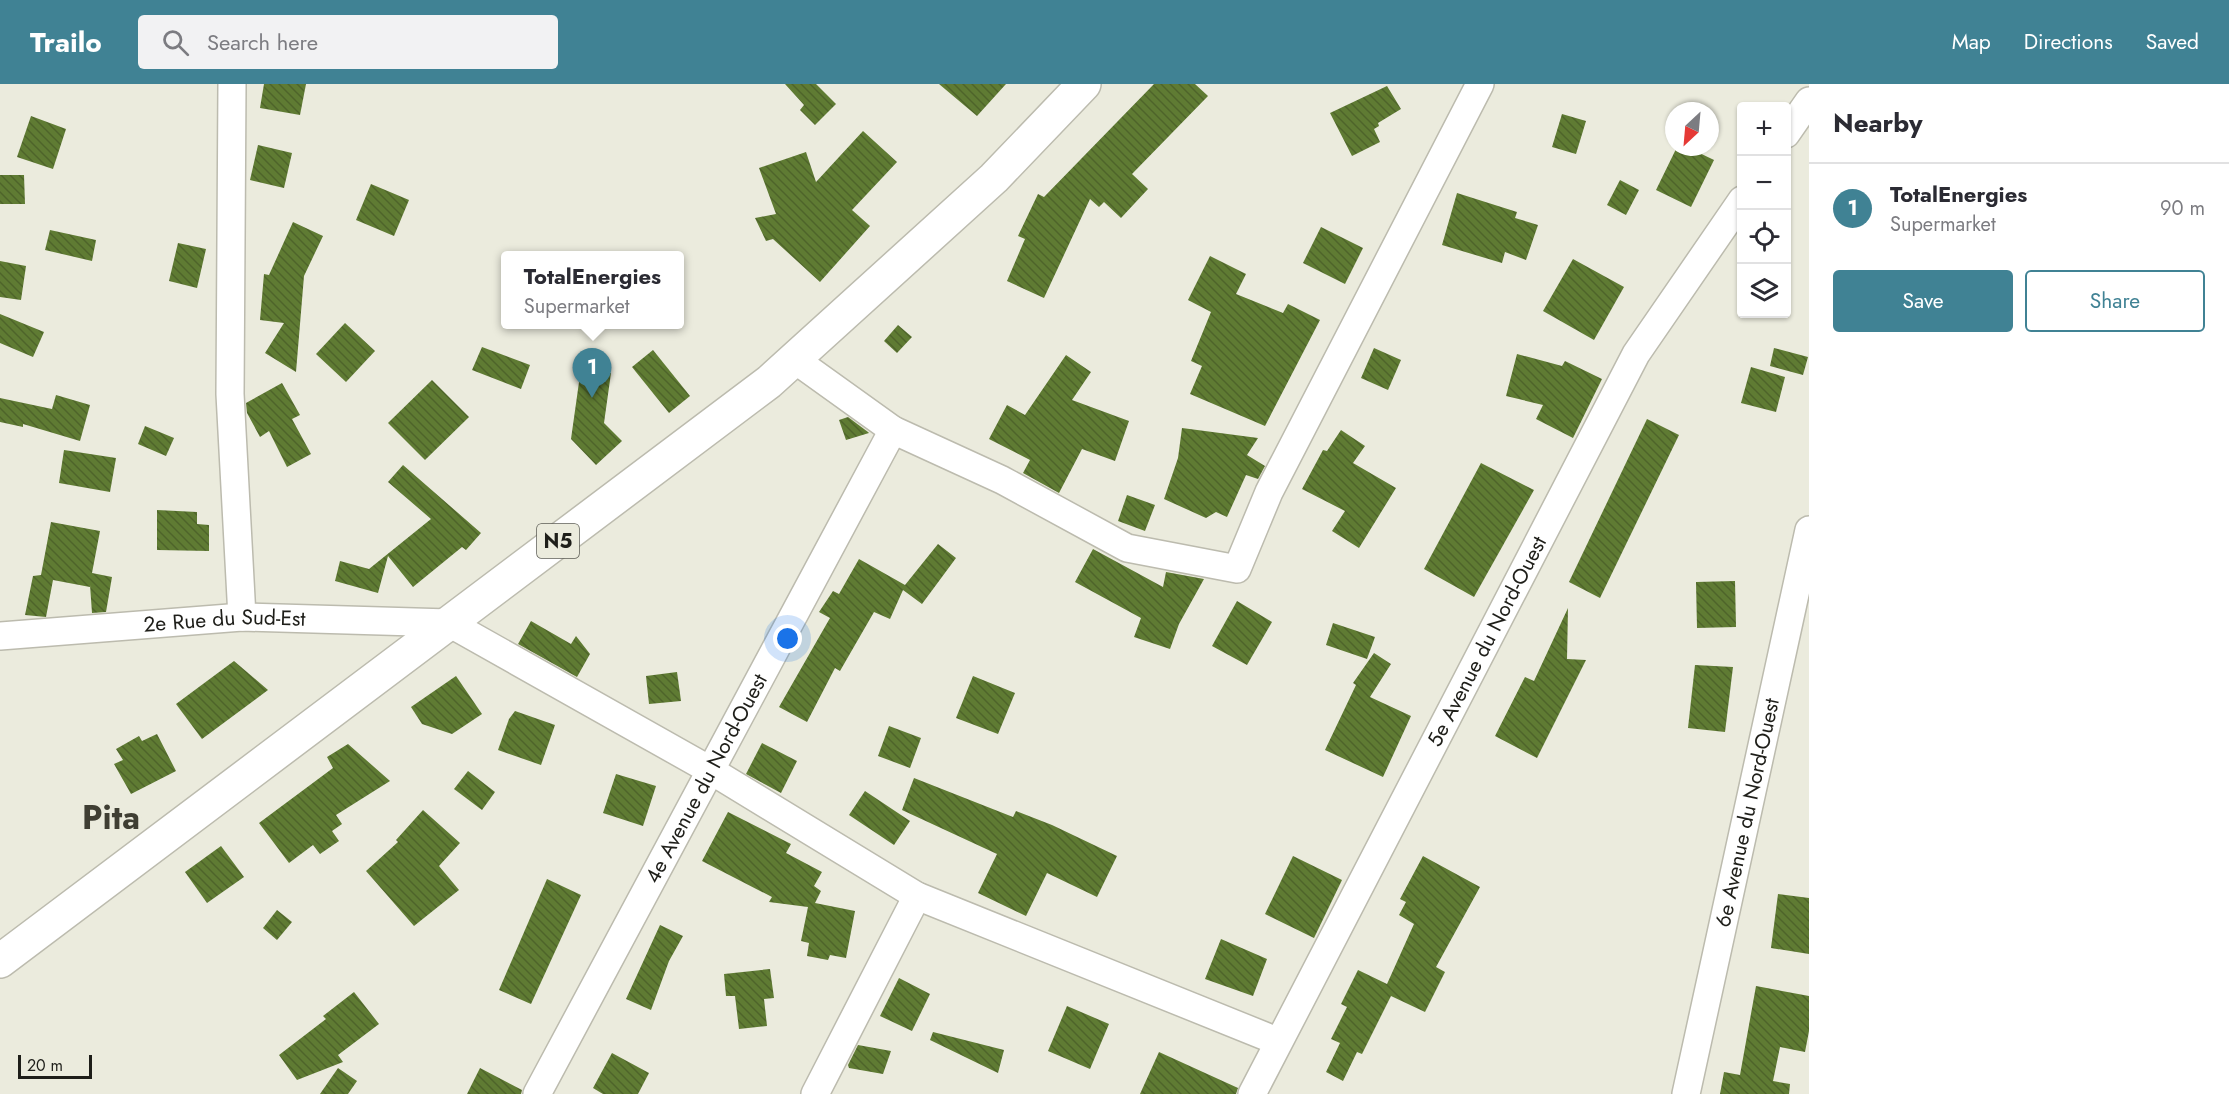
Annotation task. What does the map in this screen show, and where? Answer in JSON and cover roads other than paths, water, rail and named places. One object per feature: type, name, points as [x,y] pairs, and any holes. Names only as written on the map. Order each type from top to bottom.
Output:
[{"type":"highway","name":"N5","points":[[0,961],[769,382],[994,178],[1084,84]]},
{"type":"street","points":[[232,84],[230,394],[242,617]]},
{"type":"street","points":[[794,359],[893,430],[1002,480],[1127,548],[1238,569],[1269,492],[1480,84]]},
{"type":"street","points":[[1791,127],[1809,101]]},
{"type":"street","name":"5e Avenue du Nord-Ouest","points":[[1252,1094],[1277,1041],[1636,354],[1737,207]]},
{"type":"street","name":"4e Avenue du Nord-Ouest","points":[[537,1094],[893,430]]},
{"type":"street","name":"6e Avenue du Nord-Ouest","points":[[1686,1094],[1799,618],[1809,530]]},
{"type":"street","name":"2e Rue du Sud-Est","points":[[0,636],[242,617],[448,623]]},
{"type":"street","points":[[448,623],[710,770],[917,896],[1277,1041]]},
{"type":"street","points":[[815,1094],[917,896]]},
{"type":"place","name":"TotalEnergies","points":[[592,398]]},
{"type":"district","name":"Pita","points":[[111,817]]}]
